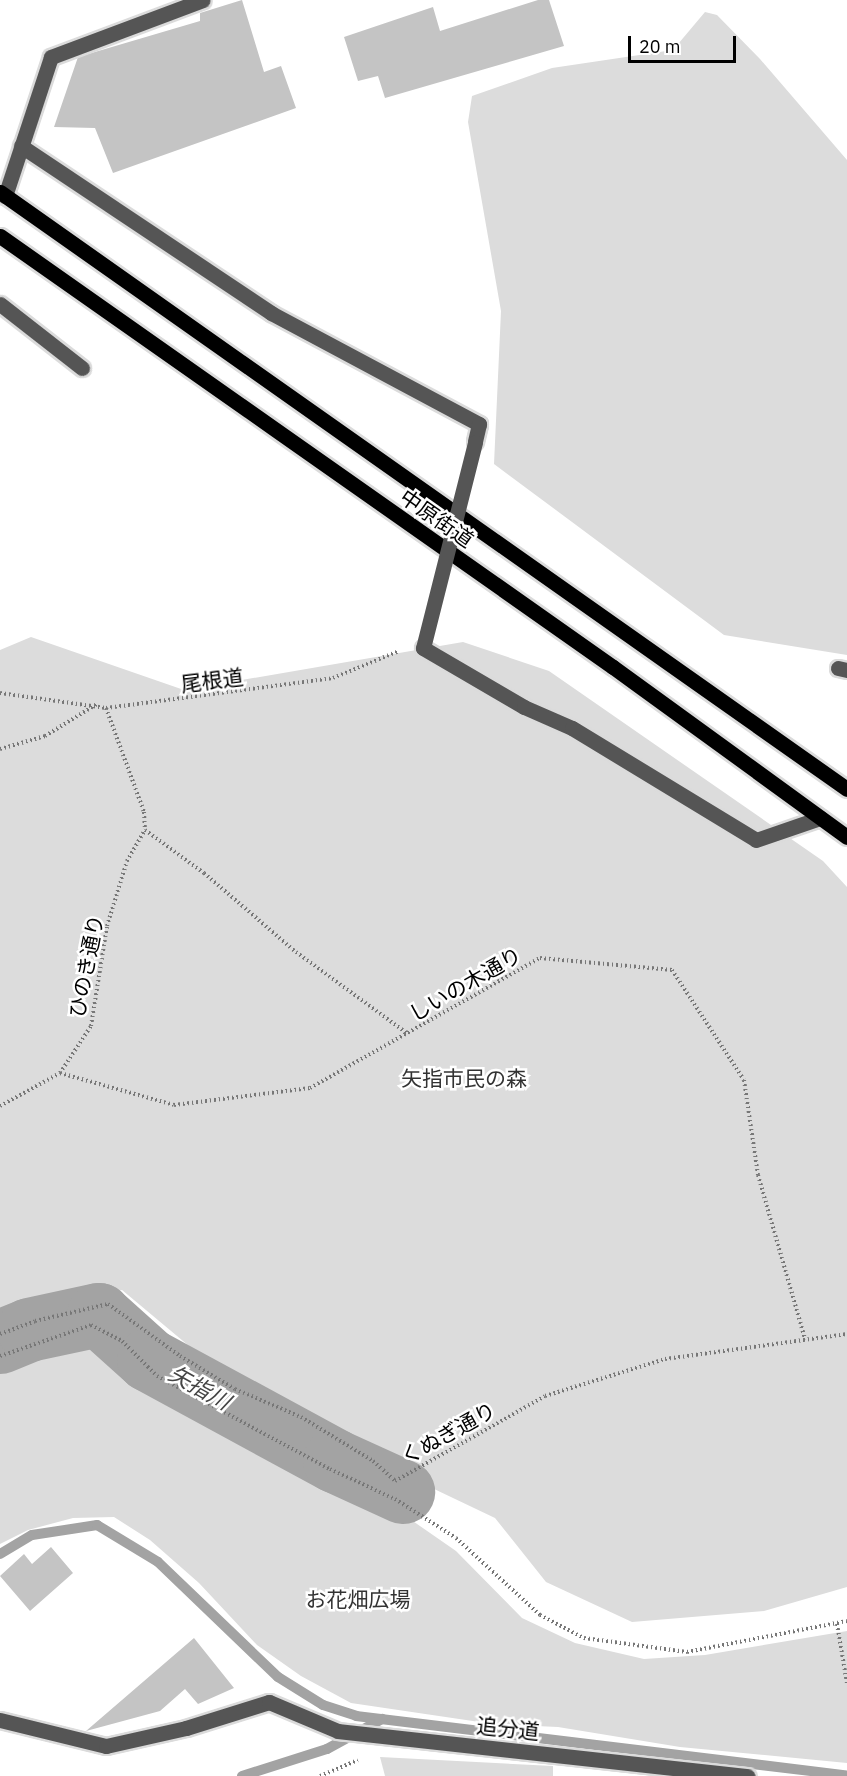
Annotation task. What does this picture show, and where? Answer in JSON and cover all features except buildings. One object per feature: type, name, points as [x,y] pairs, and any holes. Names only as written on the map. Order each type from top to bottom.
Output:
[{"type":"main road","name":"中原街道","points":[[3,194],[847,789]]},
{"type":"main road","name":"中原街道","points":[[0,236],[613,667],[847,837]]},
{"type":"street","points":[[3,194],[51,57],[203,0]]},
{"type":"street","points":[[21,146],[271,313],[479,424],[423,648],[524,707],[572,728],[756,840],[820,818]]},
{"type":"street","points":[[0,304],[82,368]]},
{"type":"street","name":"追分道","points":[[0,1720],[106,1746],[186,1728],[269,1702],[338,1731],[748,1776]]},
{"type":"path","name":"尾根道","points":[[106,708],[333,678],[404,650],[423,648]]},
{"type":"path","points":[[0,693],[98,704],[106,708],[144,812],[145,830]]},
{"type":"path","points":[[0,749],[45,736],[98,704]]},
{"type":"path","name":"しいの木通り","points":[[145,830],[204,873],[297,952],[408,1034],[540,958],[672,970],[744,1080],[758,1175],[805,1339]]},
{"type":"path","name":"ひのき通り","points":[[0,1106],[60,1073],[91,1026],[107,926],[127,861],[145,830]]},
{"type":"path","points":[[60,1073],[174,1105],[310,1088],[408,1034]]},
{"type":"path","name":"くぬぎ通り","points":[[0,1334],[35,1321],[108,1304],[180,1356],[236,1389],[301,1417],[373,1461],[395,1481],[545,1396],[665,1359],[847,1334]]},
{"type":"path","points":[[0,1356],[91,1325],[122,1341],[157,1376],[330,1469],[395,1499],[446,1531],[540,1615],[584,1638],[687,1652],[847,1621]]},
{"type":"path","points":[[837,1624],[847,1683]]},
{"type":"green space","points":[[705,12],[717,15],[760,59],[847,160],[847,655],[724,635],[494,464],[501,311],[468,122],[472,96],[552,68],[673,50]]},
{"type":"green space","name":"矢指市民の森","points":[[31,637],[184,690],[463,642],[549,671],[823,861],[847,887],[847,1587],[764,1611],[632,1622],[546,1582],[495,1518],[262,1407],[122,1290],[0,1323],[0,650]]},
{"type":"green space","name":"お花畑広場","points":[[56,1341],[108,1346],[180,1392],[407,1517],[456,1551],[522,1618],[575,1643],[644,1659],[705,1655],[847,1631],[847,1763],[680,1747],[558,1727],[493,1724],[351,1703],[301,1676],[257,1645],[199,1583],[150,1540],[114,1517],[73,1518],[28,1530],[0,1544],[0,1355]]},
{"type":"green space","points":[[380,1757],[553,1766],[553,1776],[385,1776]]},
{"type":"waterway","name":"矢指川","points":[[0,1342],[29,1330],[99,1315],[149,1360],[335,1461],[403,1492]]},
{"type":"waterway","points":[[0,1554],[32,1535],[97,1525],[158,1562],[278,1677],[323,1705],[356,1716],[847,1775]]},
{"type":"waterway","points":[[242,1776],[327,1749],[382,1719]]}]
